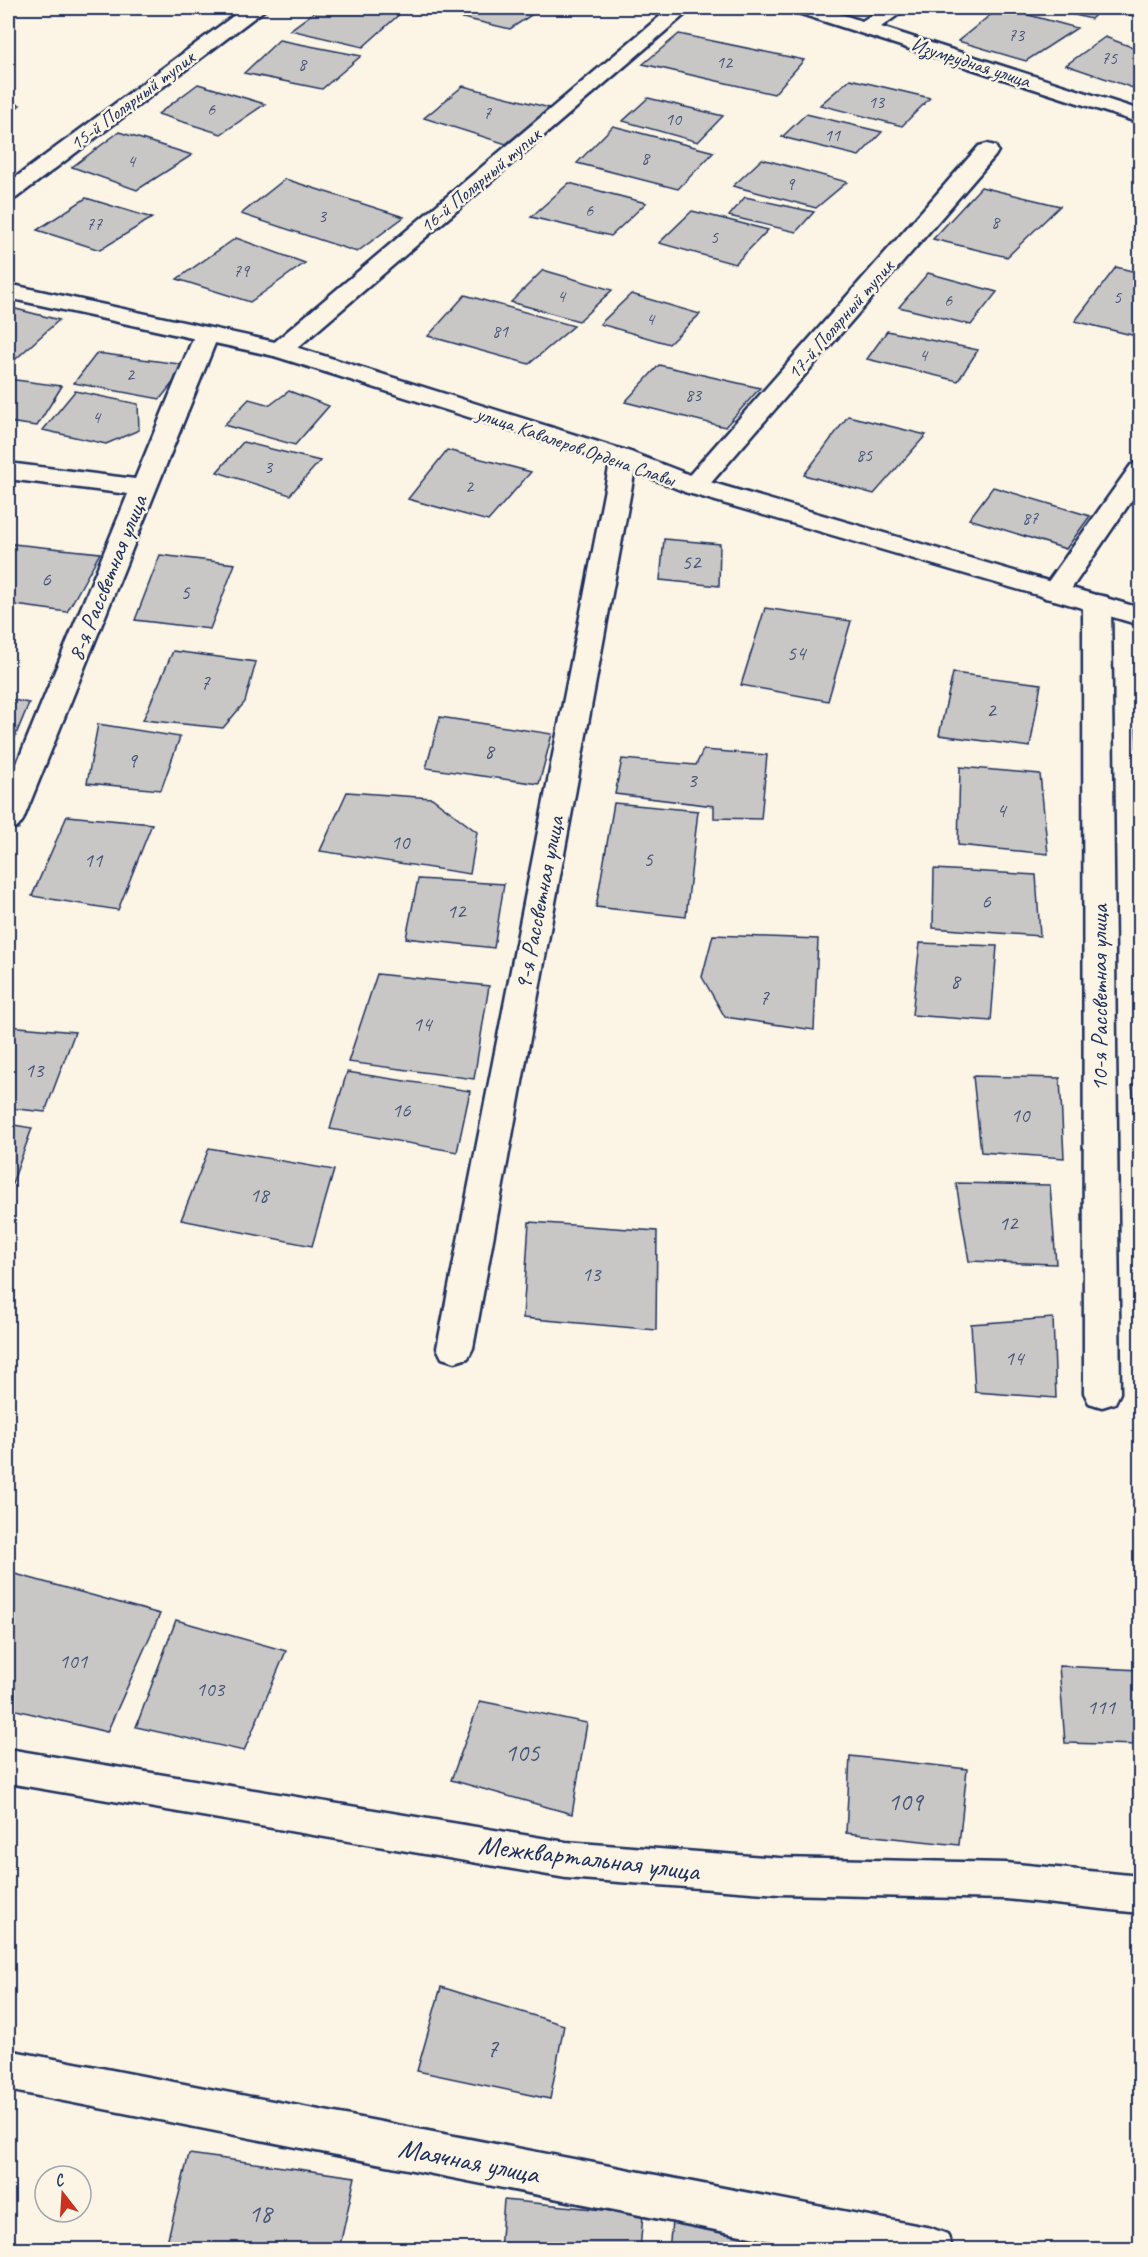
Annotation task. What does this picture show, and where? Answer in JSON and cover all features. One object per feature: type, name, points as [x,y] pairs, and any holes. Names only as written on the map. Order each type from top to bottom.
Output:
[{"type":"street","name":"15-й Полярный тупик","points":[[8,193],[257,8]]},
{"type":"street","name":"Изумрудная улица","points":[[802,8],[1140,117]]},
{"type":"street","points":[[865,28],[895,8]]},
{"type":"street","name":"16-й Полярный тупик","points":[[280,350],[680,10]]},
{"type":"street","name":"17-й Полярный тупик","points":[[694,486],[987,151]]},
{"type":"street","name":"улица Кавалеров Ордена Славы","points":[[8,291],[206,336],[280,350],[624,458],[694,486],[1140,617]]},
{"type":"street","name":"8-я Рассветная улица","points":[[8,820],[206,336]]},
{"type":"street","name":"9-я Рассветная улица","points":[[455,1348],[624,458]]},
{"type":"street","points":[[1055,592],[1140,470]]},
{"type":"street","points":[[8,471],[144,488]]},
{"type":"street","name":"10-я Рассветная улица","points":[[1097,603],[1102,1393]]},
{"type":"street","name":"Межквартальная улица","points":[[8,1766],[566,1860],[779,1876],[1006,1881],[1140,1895]]},
{"type":"street","name":"Маячная улица","points":[[8,2070],[931,2250]]},
{"type":"building","points":[[320,8],[387,8],[403,11],[363,47],[290,30]]},
{"type":"building","points":[[470,8],[542,8],[510,29],[459,17]]},
{"type":"building","points":[[999,8],[1077,28],[1026,61],[958,41]]},
{"type":"building","points":[[1046,8],[1102,8],[1091,19]]},
{"type":"building","points":[[1135,8],[1140,8],[1140,18],[1127,14]]},
{"type":"building","points":[[679,34],[804,60],[774,94],[643,64]]},
{"type":"building","points":[[1105,37],[1140,50],[1140,83],[1133,88],[1066,65]]},
{"type":"building","points":[[279,40],[361,56],[322,89],[244,73]]},
{"type":"building","points":[[850,79],[930,98],[902,126],[820,105]]},
{"type":"building","points":[[198,84],[265,104],[221,134],[158,114]]},
{"type":"building","points":[[463,86],[550,108],[506,144],[424,118]]},
{"type":"building","points":[[648,98],[723,116],[698,142],[623,121]]},
{"type":"building","points":[[8,101],[20,105],[8,115]]},
{"type":"building","points":[[806,114],[882,132],[859,156],[782,137]]},
{"type":"building","points":[[613,126],[714,152],[678,189],[577,163]]},
{"type":"building","points":[[119,132],[192,155],[137,190],[72,167]]},
{"type":"building","points":[[762,159],[847,182],[816,208],[733,186]]},
{"type":"building","points":[[285,179],[404,217],[357,252],[241,214]]},
{"type":"building","points":[[569,183],[646,203],[611,236],[531,217]]},
{"type":"building","points":[[981,187],[1060,206],[1007,257],[933,239]]},
{"type":"building","points":[[745,197],[814,212],[796,232],[729,216]]},
{"type":"building","points":[[86,198],[152,218],[100,250],[37,230]]},
{"type":"building","points":[[692,211],[768,230],[735,264],[659,243]]},
{"type":"building","points":[[236,238],[305,263],[250,302],[177,279]]},
{"type":"building","points":[[1116,267],[1140,273],[1140,337],[1075,321]]},
{"type":"building","points":[[543,270],[612,290],[579,321],[511,302]]},
{"type":"building","points":[[928,273],[997,292],[971,325],[899,307]]},
{"type":"building","points":[[631,294],[700,314],[669,344],[600,324]]},
{"type":"building","points":[[465,295],[574,326],[529,364],[428,336]]},
{"type":"building","points":[[8,307],[59,320],[8,366]]},
{"type":"building","points":[[887,331],[978,350],[958,381],[867,359]]},
{"type":"building","points":[[97,353],[187,365],[160,399],[74,383]]},
{"type":"building","points":[[659,365],[760,388],[725,427],[625,402]]},
{"type":"building","points":[[8,379],[62,386],[37,426],[8,422]]},
{"type":"building","points":[[75,391],[138,404],[139,430],[106,444],[43,430]]},
{"type":"building","points":[[289,391],[329,406],[295,445],[224,425],[249,399],[270,405]]},
{"type":"building","points":[[848,416],[926,435],[874,494],[804,475]]},
{"type":"building","points":[[243,442],[320,461],[290,495],[217,472]]},
{"type":"building","points":[[447,450],[531,472],[488,521],[408,499]]},
{"type":"building","points":[[993,487],[1090,516],[1066,549],[969,519]]},
{"type":"building","points":[[664,539],[720,544],[719,586],[660,580]]},
{"type":"building","points":[[13,544],[100,553],[67,612],[8,604],[8,553]]},
{"type":"building","points":[[160,555],[235,564],[210,629],[135,620]]},
{"type":"building","points":[[765,608],[851,621],[828,701],[741,685]]},
{"type":"building","points":[[173,651],[256,662],[245,702],[223,728],[143,720]]},
{"type":"building","points":[[953,673],[1041,684],[1030,747],[939,735]]},
{"type":"building","points":[[1135,688],[1140,688],[1140,749],[1137,748]]},
{"type":"building","points":[[8,699],[29,703],[8,754]]},
{"type":"building","points":[[440,717],[552,734],[539,784],[426,768]]},
{"type":"building","points":[[98,724],[180,737],[161,790],[87,783]]},
{"type":"building","points":[[703,750],[767,755],[761,819],[714,818],[714,806],[615,794],[622,759],[696,765]]},
{"type":"building","points":[[960,767],[1040,774],[1048,854],[958,845]]},
{"type":"building","points":[[347,792],[432,798],[477,832],[470,874],[320,851]]},
{"type":"building","points":[[614,803],[698,811],[686,917],[596,907]]},
{"type":"building","points":[[67,816],[152,824],[118,910],[32,896]]},
{"type":"building","points":[[934,869],[1036,875],[1040,936],[933,928]]},
{"type":"building","points":[[418,879],[504,884],[494,948],[406,938]]},
{"type":"building","points":[[713,935],[818,939],[814,1030],[725,1017],[702,977]]},
{"type":"building","points":[[920,943],[997,946],[991,1021],[912,1015]]},
{"type":"building","points":[[377,974],[489,986],[474,1079],[348,1062]]},
{"type":"building","points":[[8,1026],[75,1032],[45,1112],[8,1108]]},
{"type":"building","points":[[347,1072],[470,1091],[457,1152],[330,1129]]},
{"type":"building","points":[[973,1076],[1060,1078],[1064,1158],[981,1152]]},
{"type":"building","points":[[1132,1085],[1140,1086],[1140,1148]]},
{"type":"building","points":[[8,1124],[32,1128],[8,1195]]},
{"type":"building","points":[[209,1148],[334,1170],[312,1246],[181,1220]]},
{"type":"building","points":[[956,1183],[1050,1185],[1056,1264],[969,1261]]},
{"type":"building","points":[[529,1222],[657,1231],[656,1330],[523,1318]]},
{"type":"building","points":[[1053,1318],[1056,1398],[975,1392],[971,1324]]},
{"type":"building","points":[[8,1572],[160,1614],[107,1732],[8,1708]]},
{"type":"building","points":[[176,1620],[286,1651],[244,1751],[136,1727]]},
{"type":"building","points":[[1059,1666],[1140,1670],[1140,1745],[1065,1743]]},
{"type":"building","points":[[480,1701],[587,1723],[572,1814],[451,1780]]},
{"type":"building","points":[[850,1756],[967,1769],[959,1845],[846,1833]]},
{"type":"building","points":[[441,1987],[564,2025],[550,2099],[417,2071]]},
{"type":"building","points":[[189,2154],[355,2177],[339,2250],[165,2250]]},
{"type":"building","points":[[504,2200],[643,2214],[640,2250],[500,2250]]},
{"type":"building","points":[[673,2212],[759,2219],[755,2250],[669,2250]]}]
